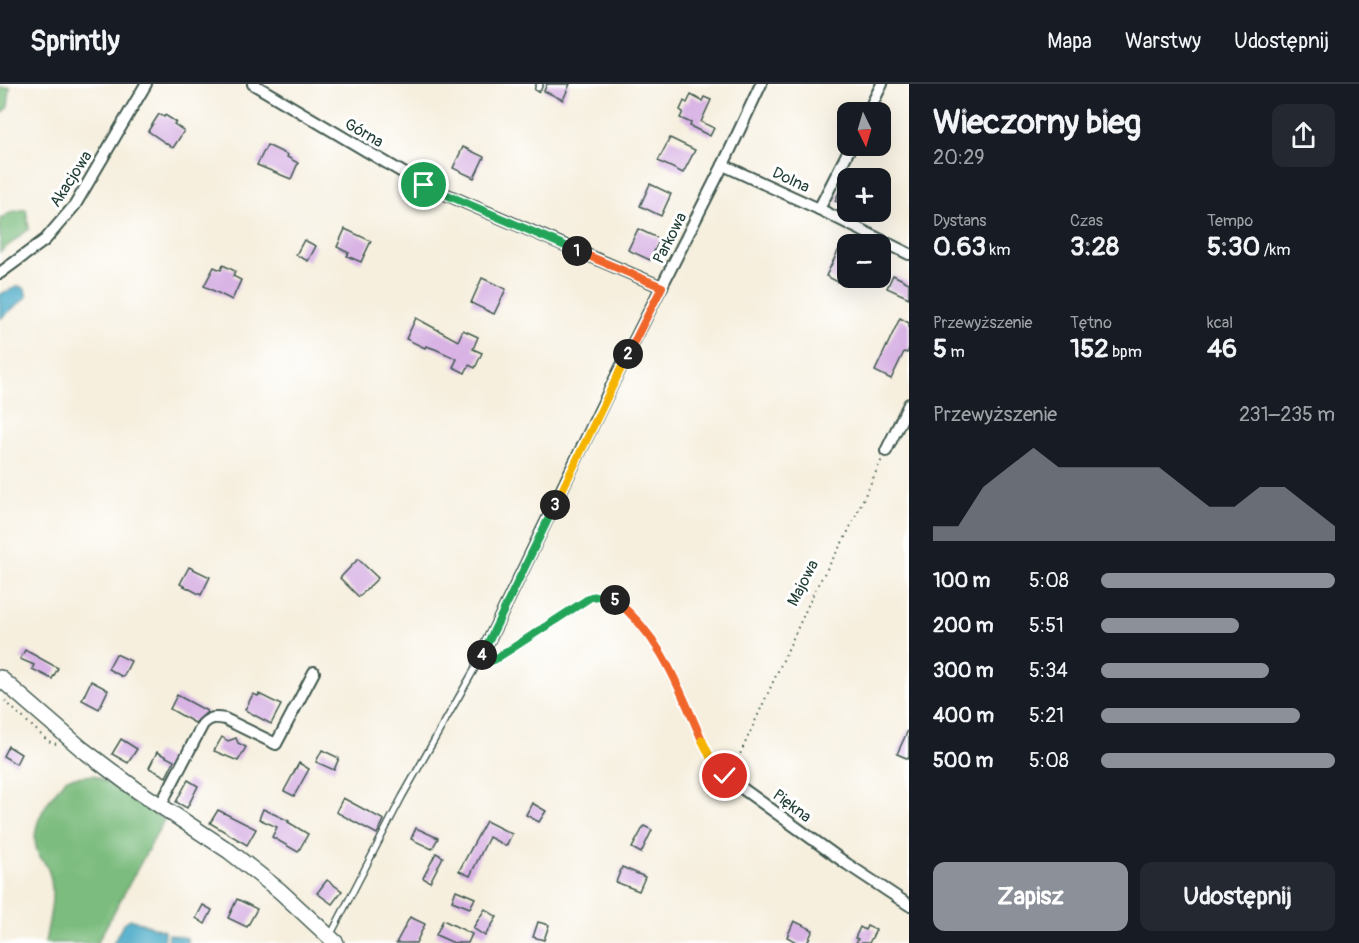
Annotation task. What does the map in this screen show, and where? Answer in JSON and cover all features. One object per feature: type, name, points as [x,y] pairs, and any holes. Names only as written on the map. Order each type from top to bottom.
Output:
[{"type":"street","name":"Górna","points":[[253,84],[424,185],[662,287]]},
{"type":"street","name":"Parkowa","points":[[478,663],[761,84]]},
{"type":"street","points":[[873,102],[882,84]]},
{"type":"street","name":"Akacjowa","points":[[0,273],[45,240],[75,205],[144,85]]},
{"type":"street","points":[[819,209],[846,156]]},
{"type":"street","name":"Dolna","points":[[723,165],[909,254]]},
{"type":"street","points":[[886,451],[909,404]]},
{"type":"street","points":[[160,806],[203,724],[208,719],[217,717],[225,719],[276,744],[314,672]]},
{"type":"street","points":[[0,678],[82,749],[160,806],[229,851],[280,891],[333,940]]},
{"type":"street","name":"Piękna","points":[[725,776],[847,864],[909,905]]},
{"type":"lane","points":[[333,940],[402,797],[478,663]]},
{"type":"path","name":"Majowa","points":[[725,776],[736,763],[816,588],[846,536],[886,451]]},
{"type":"path","points":[[478,663],[494,660],[591,597],[607,595],[631,613],[657,644],[707,752],[725,776]]},
{"type":"green space","points":[[10,87],[8,107],[0,115],[0,88]]},
{"type":"green space","points":[[26,209],[29,229],[0,252],[0,219],[12,212]]},
{"type":"green space","points":[[94,775],[164,820],[97,943],[45,943],[52,887],[48,869],[35,843],[38,822],[47,803],[67,778]]},
{"type":"water","points":[[19,286],[25,289],[27,297],[0,319],[0,294]]},
{"type":"water","points":[[130,919],[164,931],[164,943],[113,943],[124,923]]},
{"type":"water","points":[[169,934],[187,938],[188,943],[168,943]]},
{"type":"building","points":[[547,84],[570,84],[563,100],[544,91]]},
{"type":"building","points":[[691,95],[702,101],[704,97],[711,100],[701,122],[714,128],[710,136],[680,118],[683,112],[680,110],[684,101],[687,103]]},
{"type":"building","points":[[159,114],[176,122],[174,124],[184,131],[173,148],[148,131]]},
{"type":"building","points":[[670,138],[695,150],[683,173],[658,161]]},
{"type":"building","points":[[267,145],[288,155],[287,157],[298,163],[291,179],[257,165]]},
{"type":"building","points":[[463,147],[484,157],[474,178],[453,168]]},
{"type":"building","points":[[650,184],[671,194],[661,216],[640,206]]},
{"type":"building","points":[[345,229],[371,241],[361,262],[347,256],[349,253],[337,247]]},
{"type":"building","points":[[638,229],[660,239],[650,260],[628,250]]},
{"type":"building","points":[[304,240],[316,246],[308,261],[296,255]]},
{"type":"building","points":[[837,253],[837,282],[826,276]]},
{"type":"building","points":[[223,265],[235,271],[233,276],[241,280],[232,300],[204,286],[214,267],[221,270]]},
{"type":"building","points":[[893,275],[909,283],[909,298],[887,288],[891,288]]},
{"type":"building","points":[[482,278],[506,289],[494,314],[471,303]]},
{"type":"building","points":[[416,318],[458,341],[463,330],[478,337],[473,349],[482,353],[475,368],[469,365],[465,373],[453,367],[457,359],[406,339]]},
{"type":"building","points":[[900,318],[909,323],[909,348],[907,353],[904,352],[891,379],[875,371]]},
{"type":"building","points":[[358,559],[378,578],[359,597],[340,578]]},
{"type":"building","points":[[189,567],[210,577],[201,595],[180,584]]},
{"type":"building","points":[[25,650],[58,668],[52,679],[32,669],[34,665],[20,659]]},
{"type":"building","points":[[116,654],[131,661],[123,677],[108,669]]},
{"type":"building","points":[[91,681],[108,690],[99,709],[82,700]]},
{"type":"building","points":[[253,694],[258,696],[259,694],[281,705],[271,724],[245,710]]},
{"type":"building","points":[[177,695],[207,711],[206,713],[195,723],[170,709]]},
{"type":"building","points":[[909,728],[909,759],[897,754]]},
{"type":"building","points":[[222,737],[228,741],[236,738],[238,743],[246,747],[238,761],[214,751]]},
{"type":"building","points":[[121,739],[137,749],[128,763],[112,754]]},
{"type":"building","points":[[8,746],[21,754],[16,764],[3,756]]},
{"type":"building","points":[[322,750],[339,758],[334,770],[316,762]]},
{"type":"building","points":[[157,752],[174,761],[166,777],[149,768]]},
{"type":"building","points":[[299,763],[309,769],[294,796],[284,791]]},
{"type":"building","points":[[188,780],[198,786],[187,808],[176,802]]},
{"type":"building","points":[[343,798],[384,820],[377,834],[336,812]]},
{"type":"building","points":[[532,803],[546,811],[539,822],[526,815]]},
{"type":"building","points":[[263,809],[289,821],[308,834],[298,852],[272,837],[277,827],[259,819]]},
{"type":"building","points":[[218,810],[256,829],[247,845],[210,823]]},
{"type":"building","points":[[486,821],[512,834],[506,846],[489,837],[470,876],[459,871]]},
{"type":"building","points":[[644,826],[652,830],[641,853],[632,848]]},
{"type":"building","points":[[416,828],[438,838],[432,849],[411,839]]},
{"type":"building","points":[[436,853],[443,857],[430,882],[423,878]]},
{"type":"building","points":[[622,867],[645,877],[639,891],[616,882]]},
{"type":"building","points":[[327,880],[342,891],[332,904],[317,893]]},
{"type":"building","points":[[456,890],[475,898],[470,908],[452,901]]},
{"type":"building","points":[[237,899],[257,909],[247,927],[228,918]]},
{"type":"building","points":[[203,905],[212,910],[205,924],[196,918]]},
{"type":"building","points":[[485,909],[497,917],[485,936],[473,928]]},
{"type":"building","points":[[410,917],[425,924],[416,943],[396,943]]},
{"type":"building","points":[[443,920],[472,934],[468,943],[454,943],[436,935]]},
{"type":"building","points":[[794,921],[813,930],[807,943],[798,943],[787,937]]},
{"type":"building","points":[[538,922],[549,925],[544,940],[533,937]]},
{"type":"building","points":[[867,926],[876,930],[869,943],[856,943],[858,939],[855,938],[860,927],[865,930]]},
{"type":"route","points":[[424,185],[662,287],[478,663],[494,660],[582,601],[598,594],[607,595],[631,613],[657,644],[707,752],[725,776]]}]
